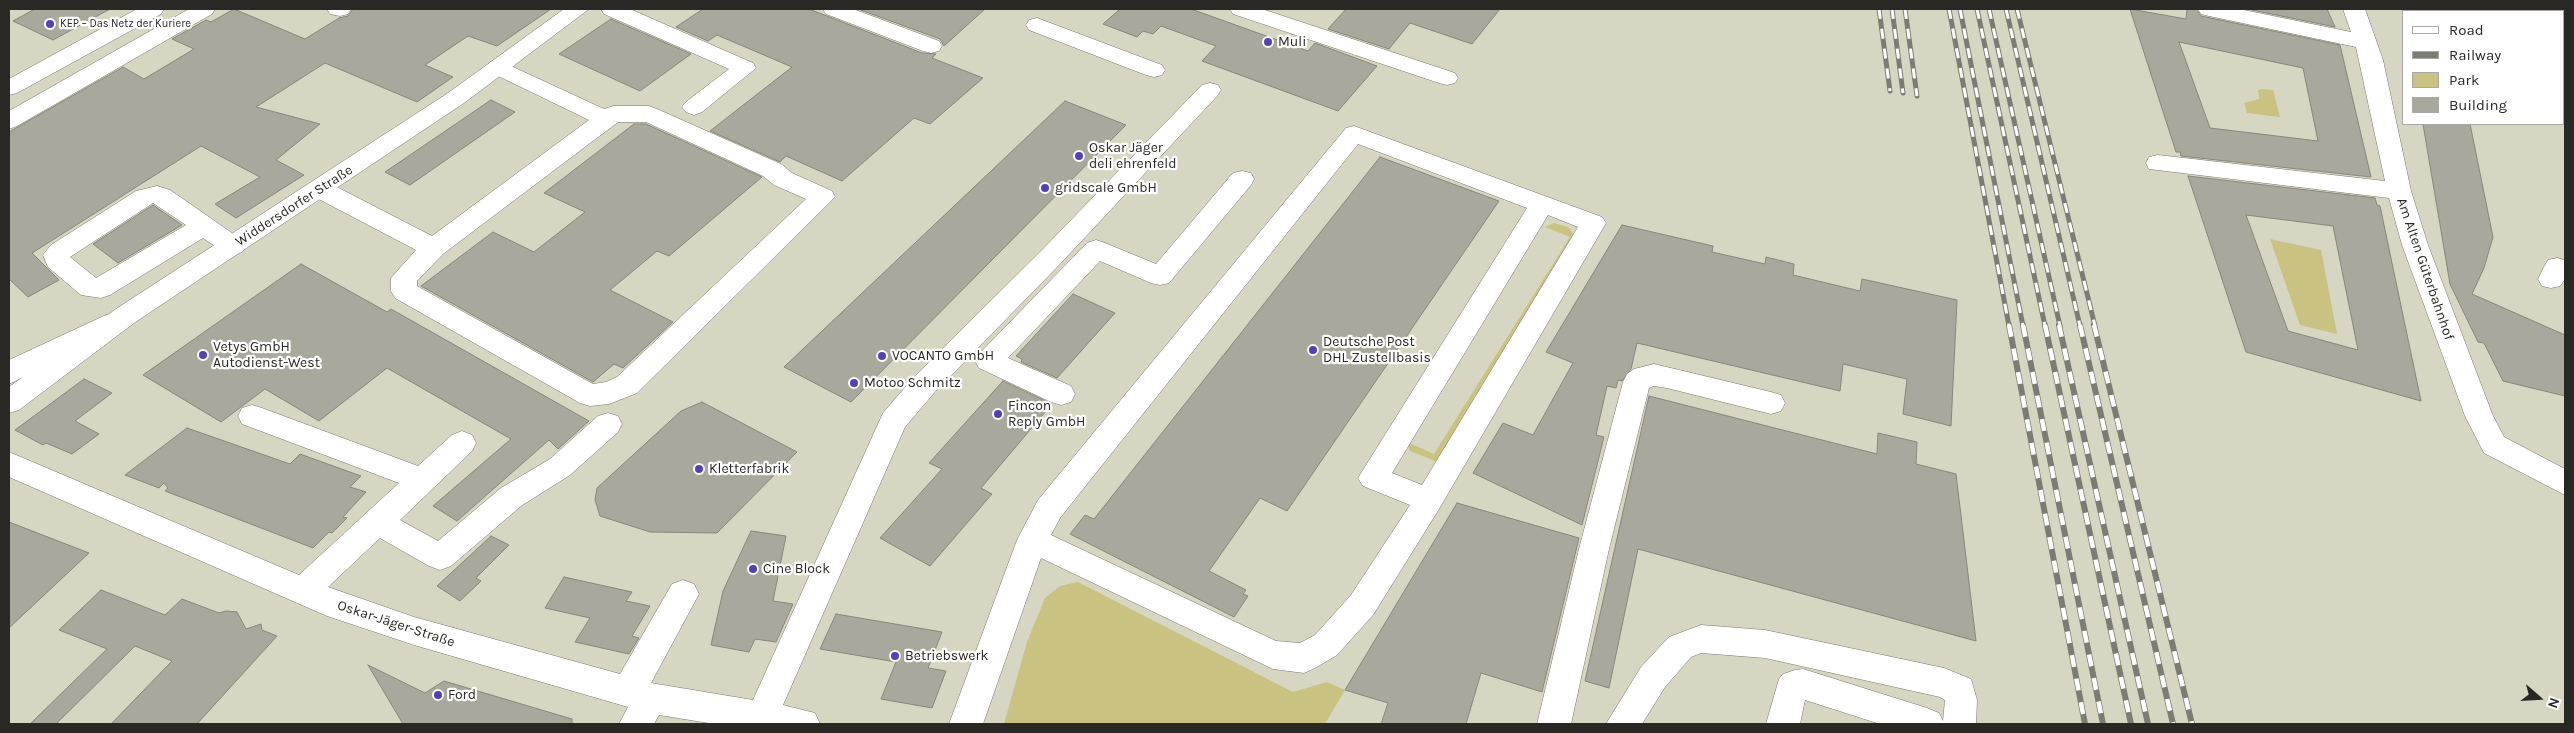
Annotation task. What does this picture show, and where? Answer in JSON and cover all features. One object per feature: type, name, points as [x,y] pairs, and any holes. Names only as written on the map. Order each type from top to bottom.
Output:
[{"type":"street","points":[[9,88],[153,9]]},
{"type":"street","points":[[9,121],[204,9]]},
{"type":"street","name":"Widdersdorfer Straße","points":[[9,402],[125,316],[456,98],[578,9]]},
{"type":"street","points":[[612,9],[745,68],[694,107]]},
{"type":"street","points":[[834,9],[936,42],[870,9]]},
{"type":"street","points":[[1241,9],[1274,14],[1447,78]]},
{"type":"street","points":[[2209,9],[2367,42]]},
{"type":"street","name":"Am Alten Güterbahnhof","points":[[2354,9],[2367,42],[2366,71],[2399,191],[2442,320],[2487,435],[2494,445],[2565,483]]},
{"type":"street","points":[[1037,25],[1154,70]]},
{"type":"street","points":[[498,67],[606,119]]},
{"type":"street","points":[[761,718],[830,567],[892,421],[924,385],[1051,257],[1210,90]]},
{"type":"street","points":[[613,114],[649,114],[772,170],[783,179],[823,197],[627,385],[609,393],[590,395],[404,291],[404,278],[434,248],[613,114]]},
{"type":"street","points":[[966,724],[1032,540],[1055,502],[1354,134],[1593,224],[1429,500],[1362,605],[1326,645],[1304,658],[1273,655],[1032,540]]},
{"type":"street","points":[[2158,163],[2399,191]]},
{"type":"street","points":[[1061,394],[990,361],[1096,249],[1160,276],[1242,179]]},
{"type":"street","points":[[320,189],[434,248]]},
{"type":"street","points":[[204,226],[101,288],[90,288],[57,260],[56,255],[75,241],[152,194],[162,196],[233,246]]},
{"type":"street","points":[[1429,500],[1373,478],[1542,204]]},
{"type":"street","points":[[12,366],[125,316]]},
{"type":"street","points":[[1554,724],[1594,549],[1637,382],[1644,377],[1654,375],[1668,376],[1771,403]]},
{"type":"street","points":[[252,416],[423,480]]},
{"type":"street","points":[[377,522],[440,557],[511,497],[560,468],[608,424]]},
{"type":"street","points":[[303,591],[462,443]]},
{"type":"street","name":"Oskar-Jäger-Straße","points":[[9,464],[338,606],[638,705],[803,724]]},
{"type":"street","points":[[638,705],[683,594]]},
{"type":"street","points":[[1623,724],[1652,676],[1680,647],[1701,639],[1765,644],[1944,683],[1959,690],[1961,700],[1959,724]]},
{"type":"street","points":[[1783,724],[1791,690],[1795,684],[1803,684],[1927,724]]},
{"type":"shaded area","points":[[9,9],[2565,9],[2565,724],[9,724]]},
{"type":"green space","points":[[2258,90],[2273,90],[2280,117],[2247,113],[2244,103],[2259,99]]},
{"type":"green space","points":[[1554,223],[1568,227],[1574,235],[1443,460],[1435,461],[1410,451],[1407,442],[1434,454],[1570,237],[1545,227]]},
{"type":"green space","points":[[2270,239],[2321,250],[2337,334],[2300,325]]},
{"type":"green space","points":[[1078,582],[1293,692],[1327,682],[1345,690],[1325,724],[1004,724],[1027,642],[1045,598],[1060,586]]},
{"type":"building","points":[[35,9],[110,9],[53,40],[13,21]]},
{"type":"building","points":[[234,9],[305,39],[339,18],[348,16],[353,9],[551,9],[497,46],[468,36],[425,65],[453,77],[417,102],[325,63],[256,107],[320,124],[276,160],[304,175],[236,218],[215,204],[260,177],[201,146],[32,253],[59,280],[28,297],[9,279],[9,132],[123,67],[144,79],[194,49],[172,39],[206,20],[211,22]]},
{"type":"building","points":[[703,9],[809,9],[922,53],[936,54],[932,58],[983,78],[930,124],[914,118],[842,181],[786,156],[780,162],[710,131],[792,67],[717,35],[708,41],[676,27]]},
{"type":"building","points":[[858,9],[985,9],[944,46],[940,39]]},
{"type":"building","points":[[1120,9],[1191,9],[1308,51],[1315,43],[1377,66],[1338,111],[1202,61],[1216,46],[1161,26],[1153,34],[1143,31],[1137,37],[1103,24]]},
{"type":"building","points":[[1346,9],[1500,9],[1472,44],[1410,23],[1389,49],[1328,29]]},
{"type":"building","points":[[2130,9],[2186,19],[2187,9],[2196,9],[2201,16],[2340,45],[2371,177],[2181,156],[2180,152],[2176,152]],"holes":[[[2179,42],[2303,68],[2318,141],[2210,128]]]},
{"type":"building","points":[[2247,9],[2327,9],[2335,27]]},
{"type":"building","points":[[611,19],[691,54],[640,91],[559,54]]},
{"type":"building","points":[[491,100],[515,112],[410,185],[385,172]]},
{"type":"building","points":[[1065,101],[1126,125],[851,402],[784,367]]},
{"type":"building","points":[[634,124],[646,124],[762,177],[669,256],[657,251],[610,290],[673,322],[623,368],[614,364],[593,382],[421,286],[493,232],[534,252],[585,212],[544,193]]},
{"type":"building","points":[[2423,125],[2470,125],[2493,237],[2484,268],[2472,294],[2565,335],[2565,396],[2503,381],[2484,343],[2478,342],[2450,284]]},
{"type":"building","name":"Deutsche Post DHL Zustellbasis","points":[[1380,157],[1499,201],[1287,511],[1260,498],[1209,571],[1246,590],[1243,594],[1248,596],[1234,617],[1070,534],[1085,515],[1094,519]]},
{"type":"building","points":[[2188,176],[2375,198],[2377,205],[2380,206],[2421,401],[2246,352]],"holes":[[[2246,215],[2333,226],[2358,350],[2288,331]]]},
{"type":"building","points":[[153,205],[182,225],[118,263],[93,244]]},
{"type":"building","points":[[1622,225],[1713,246],[1712,252],[1765,264],[1766,257],[1794,264],[1793,275],[1860,291],[1862,279],[1957,300],[1951,426],[1903,414],[1907,379],[1843,364],[1840,391],[1637,343],[1631,369],[1622,381],[1618,380],[1616,388],[1607,386],[1596,435],[1604,437],[1582,525],[1473,473],[1503,423],[1533,435],[1573,363],[1546,352]]},
{"type":"building","points":[[301,264],[387,312],[391,309],[589,421],[558,449],[549,440],[457,521],[433,506],[511,439],[387,368],[319,421],[265,389],[221,422],[143,375]]},
{"type":"building","points":[[1073,294],[1115,313],[1057,378],[1021,362],[1022,359],[1016,356]]},
{"type":"building","points":[[84,379],[112,393],[75,421],[99,434],[72,454],[46,443],[43,445],[15,430]]},
{"type":"building","points":[[1003,381],[1052,404],[981,488],[992,494],[930,566],[880,538],[942,469],[929,463]]},
{"type":"building","points":[[1649,396],[1877,454],[1878,433],[1917,442],[1916,464],[1956,474],[1976,641],[1638,549],[1609,688],[1585,681]]},
{"type":"building","name":"Kletterfabrik","points":[[702,402],[797,452],[717,533],[650,532],[600,516],[595,500],[597,488],[681,411]]},
{"type":"building","points":[[187,428],[290,464],[300,454],[361,476],[350,487],[366,492],[343,517],[347,518],[313,548],[165,491],[168,488],[164,483],[159,488],[125,475]]},
{"type":"building","points":[[1457,503],[1579,538],[1542,692],[1481,673],[1466,724],[1381,724],[1388,703],[1345,690]]},
{"type":"building","points":[[9,522],[89,553],[9,628]]},
{"type":"building","points":[[751,531],[786,536],[773,601],[793,604],[776,642],[755,639],[749,652],[711,645],[723,591]]},
{"type":"building","points":[[491,536],[509,545],[476,578],[481,581],[460,601],[437,586]]},
{"type":"building","points":[[564,577],[632,592],[626,601],[650,606],[632,636],[639,638],[629,654],[575,642],[590,618],[545,608]]},
{"type":"building","points":[[101,590],[165,615],[182,599],[219,613],[226,611],[237,612],[246,629],[261,624],[262,630],[277,636],[197,724],[111,724],[172,661],[135,646],[56,724],[30,724],[107,649],[59,630]]},
{"type":"building","name":"Betriebswerk","points":[[836,614],[942,632],[928,668],[946,671],[932,708],[881,699],[896,662],[820,649]]},
{"type":"building","name":"Ford","points":[[368,665],[425,693],[444,681],[572,719],[572,724],[403,724]]},
{"type":"railway","points":[[1879,9],[1890,91]]},
{"type":"railway","points":[[1892,9],[1903,93]]},
{"type":"railway","points":[[1905,9],[1917,96]]},
{"type":"railway","points":[[1949,9],[2009,326]]},
{"type":"railway","points":[[1960,9],[2023,326]]},
{"type":"railway","points":[[1977,9],[2045,326]]},
{"type":"railway","points":[[1989,9],[2060,326]]},
{"type":"railway","points":[[2006,9],[2080,326]]},
{"type":"railway","points":[[2017,9],[2095,326]]},
{"type":"railway","points":[[2009,325],[2085,724]]},
{"type":"railway","points":[[2023,325],[2103,724]]},
{"type":"railway","points":[[2045,325],[2131,724]]},
{"type":"railway","points":[[2059,325],[2148,724]]},
{"type":"railway","points":[[2080,325],[2173,724]]},
{"type":"railway","points":[[2094,325],[2192,724]]},
{"type":"place","name":"KEP – Das Netz der Kuriere","points":[[50,24]]},
{"type":"place","name":"Muli","points":[[1268,42]]},
{"type":"place","name":"Oskar Jäger deli ehrenfeld","points":[[1079,156]]},
{"type":"place","name":"gridscale GmbH","points":[[1045,188]]},
{"type":"place","name":"Deutsche Post DHL Zustellbasis","points":[[1313,350]]},
{"type":"place","name":"Vetys GmbH Autodienst-West","points":[[203,355]]},
{"type":"place","name":"VOCANTO GmbH","points":[[882,356]]},
{"type":"place","name":"Motoo Schmitz","points":[[854,383]]},
{"type":"place","name":"Fincon Reply GmbH","points":[[998,414]]},
{"type":"place","name":"Kletterfabrik","points":[[699,469]]},
{"type":"place","name":"Cine Block","points":[[753,569]]},
{"type":"place","name":"Betriebswerk","points":[[895,656]]},
{"type":"place","name":"Ford","points":[[438,695]]}]
